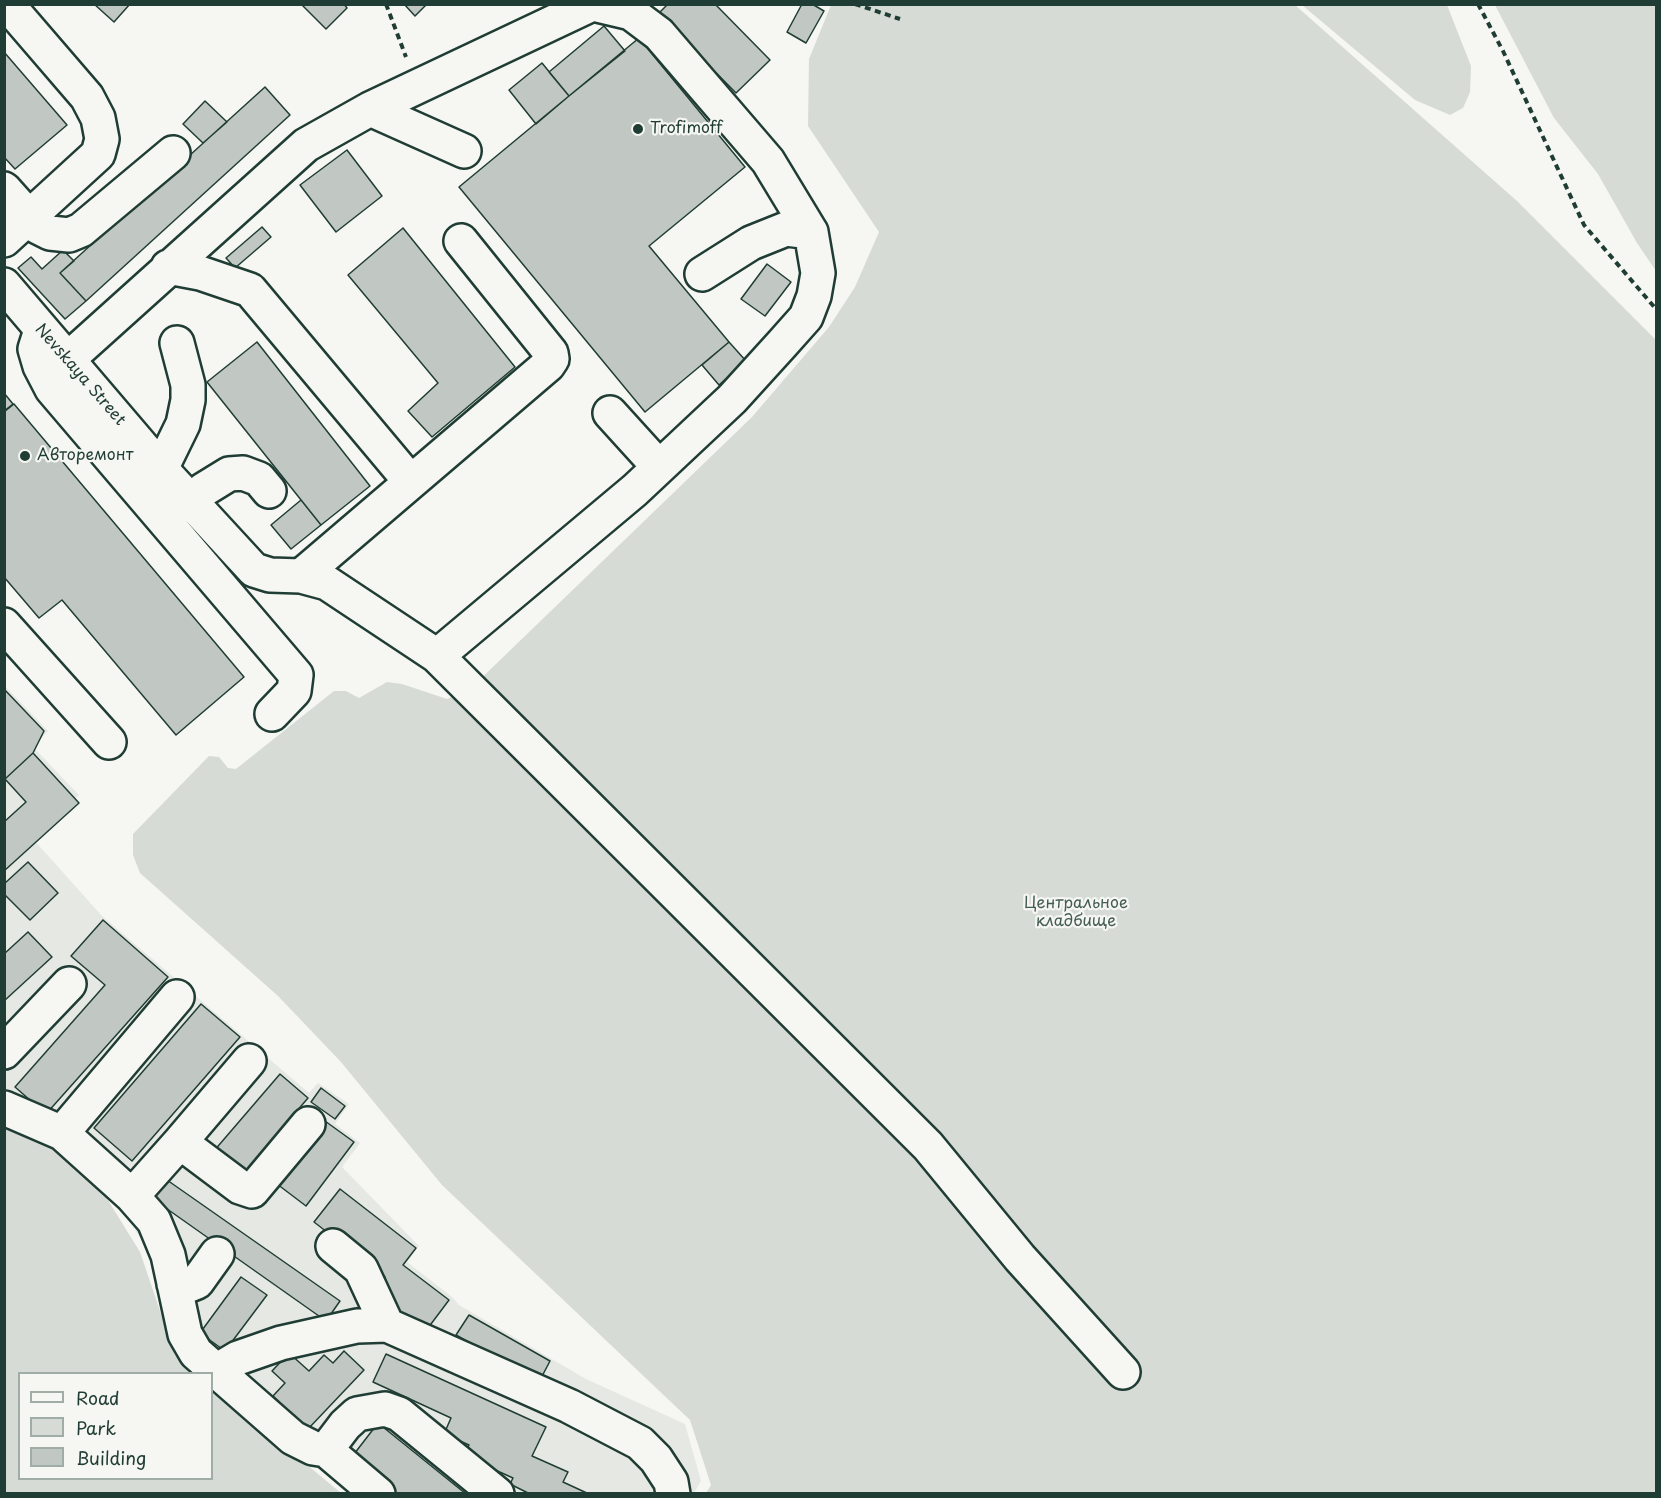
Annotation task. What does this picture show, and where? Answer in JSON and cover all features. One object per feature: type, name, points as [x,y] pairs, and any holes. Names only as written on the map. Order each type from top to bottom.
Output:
[{"type":"street","points":[[4,240],[98,154],[102,139],[98,118],[87,97],[7,4]]},
{"type":"street","points":[[67,360],[306,145],[370,109],[592,4],[631,13],[659,34],[768,161],[811,232],[818,273],[814,296],[806,317],[732,399],[659,467],[437,656]]},
{"type":"street","points":[[370,109],[464,151]]},
{"type":"street","points":[[4,189],[38,227],[58,235],[81,230],[173,153]]},
{"type":"street","points":[[702,274],[751,243],[786,229],[811,232]]},
{"type":"street","points":[[301,576],[548,365],[552,359],[551,353],[461,241]]},
{"type":"street","points":[[168,267],[200,273],[250,290],[410,481]]},
{"type":"street","name":"Nevskaya Street","points":[[4,285],[161,469],[254,570],[270,575],[301,576]]},
{"type":"street","points":[[41,330],[35,349],[40,366],[52,389],[296,675],[294,691],[272,714]]},
{"type":"street","points":[[161,469],[183,424],[188,400],[188,385],[177,343]]},
{"type":"street","points":[[610,413],[659,467]]},
{"type":"street","points":[[190,502],[229,474],[243,473],[259,479],[269,491]]},
{"type":"street","points":[[301,576],[327,584],[437,656],[928,1146],[1020,1258],[1123,1372]]},
{"type":"street","points":[[4,625],[109,742]]},
{"type":"street","points":[[4,1052],[69,984]]},
{"type":"street","points":[[62,1133],[177,997]]},
{"type":"street","points":[[132,1196],[249,1060]]},
{"type":"street","points":[[4,1108],[62,1133],[132,1196],[154,1221],[168,1255],[185,1334],[196,1353],[293,1438],[313,1448],[326,1450],[378,1494]]},
{"type":"street","points":[[180,1142],[240,1187],[252,1191],[308,1124]]},
{"type":"street","points":[[333,1246],[361,1269],[387,1325]]},
{"type":"street","points":[[174,1284],[187,1286],[197,1282],[217,1254]]},
{"type":"street","points":[[216,1371],[238,1358],[282,1343],[357,1326],[387,1325],[569,1406],[640,1443],[656,1459],[671,1482],[673,1494]]},
{"type":"street","points":[[326,1450],[345,1425],[357,1414],[385,1409],[399,1414],[497,1494]]},
{"type":"path","points":[[386,4],[418,86]]},
{"type":"path","points":[[855,4],[900,19]]},
{"type":"path","points":[[1478,4],[1503,51],[1584,225],[1656,309]]},
{"type":"shaded area","points":[[4,685],[48,731],[33,747],[79,795],[33,839],[102,916],[309,1093],[318,1083],[349,1104],[335,1124],[360,1143],[342,1167],[419,1246],[407,1262],[459,1305],[586,1379],[685,1424],[701,1481],[694,1493],[350,1493],[213,1380],[213,1372],[207,1372],[168,1311],[150,1254],[114,1196],[60,1142],[5,1120]]},
{"type":"green space","name":"Центральное кладбище","points":[[831,5],[1295,5],[1517,201],[1656,340],[1656,1493],[706,1493],[711,1485],[690,1420],[442,1185],[341,1062],[278,996],[140,873],[133,855],[133,834],[209,756],[219,757],[228,768],[236,769],[334,691],[346,691],[359,698],[387,682],[402,684],[447,699],[469,690],[752,417],[829,327],[855,287],[879,232],[808,126],[809,59]]},
{"type":"green space","points":[[1302,5],[1447,5],[1471,66],[1470,92],[1463,108],[1450,115],[1415,100]]},
{"type":"green space","points":[[1495,5],[1656,5],[1656,271],[1637,243],[1598,174],[1554,118]]},
{"type":"green space","points":[[4,1126],[55,1146],[106,1197],[140,1252],[175,1355],[196,1372],[18,1372],[18,1480],[213,1480],[213,1387],[341,1493],[5,1493]]},
{"type":"building","points":[[94,4],[130,4],[114,22]]},
{"type":"building","points":[[301,4],[344,4],[347,8],[326,29]]},
{"type":"building","points":[[404,4],[427,4],[415,16]]},
{"type":"building","points":[[668,4],[715,4],[770,60],[736,93],[658,14]]},
{"type":"building","points":[[802,4],[812,4],[824,11],[806,43],[787,32]]},
{"type":"building","points":[[604,26],[625,51],[569,96],[549,72]]},
{"type":"building","points":[[639,38],[745,167],[649,246],[729,342],[645,412],[459,187]]},
{"type":"building","points":[[4,52],[67,125],[15,169],[4,157]]},
{"type":"building","points":[[542,63],[569,96],[536,124],[509,90]]},
{"type":"building","points":[[265,87],[290,115],[86,301],[60,273]]},
{"type":"building","points":[[205,101],[227,122],[203,143],[183,124]]},
{"type":"building","points":[[347,150],[382,196],[336,232],[300,185]]},
{"type":"building","points":[[262,227],[271,237],[235,268],[226,258]]},
{"type":"building","points":[[403,228],[515,367],[432,437],[408,411],[438,383],[348,275]]},
{"type":"building","points":[[63,250],[74,261],[60,273],[86,301],[65,319],[18,268],[31,257],[42,269]]},
{"type":"building","points":[[767,264],[791,282],[765,316],[741,299]]},
{"type":"building","points":[[257,342],[370,486],[321,525],[207,382]]},
{"type":"building","points":[[729,342],[746,361],[719,385],[702,365]]},
{"type":"building","points":[[4,393],[13,404],[4,411]]},
{"type":"building","points":[[14,404],[244,677],[176,735],[62,600],[39,618],[4,577],[4,412]]},
{"type":"building","points":[[301,500],[321,525],[291,549],[271,525]]},
{"type":"building","points":[[4,689],[44,731],[33,753],[5,779]]},
{"type":"building","points":[[33,753],[79,803],[4,871],[4,822],[26,802],[5,779]]},
{"type":"building","points":[[28,862],[58,893],[30,920],[4,894],[4,884]]},
{"type":"building","points":[[103,920],[168,977],[46,1114],[15,1087],[105,985],[71,956]]},
{"type":"building","points":[[28,932],[52,957],[4,1001],[4,954]]},
{"type":"building","points":[[201,1004],[240,1037],[132,1161],[94,1128]]},
{"type":"building","points":[[280,1074],[308,1098],[241,1176],[213,1152]]},
{"type":"building","points":[[321,1088],[345,1106],[335,1119],[311,1102]]},
{"type":"building","points":[[325,1121],[354,1142],[306,1206],[277,1184]]},
{"type":"building","points":[[167,1180],[340,1301],[326,1321],[153,1199]]},
{"type":"building","points":[[340,1189],[416,1248],[403,1265],[449,1300],[425,1332],[373,1292],[385,1277],[314,1222]]},
{"type":"building","points":[[241,1277],[267,1295],[225,1351],[200,1333]]},
{"type":"building","points":[[469,1315],[550,1361],[539,1382],[456,1335]]},
{"type":"building","points":[[344,1351],[364,1370],[308,1429],[273,1396],[285,1383],[272,1371],[289,1353],[309,1371],[324,1355],[333,1363]]},
{"type":"building","points":[[386,1354],[546,1427],[532,1456],[568,1472],[563,1482],[589,1494],[530,1494],[510,1484],[513,1478],[464,1456],[469,1445],[444,1434],[451,1418],[373,1382]]},
{"type":"building","points":[[378,1423],[466,1494],[396,1494],[351,1458]]},
{"type":"place","name":"Trofimoff","points":[[638,129]]},
{"type":"place","name":"Авторемонт","points":[[25,456]]}]
